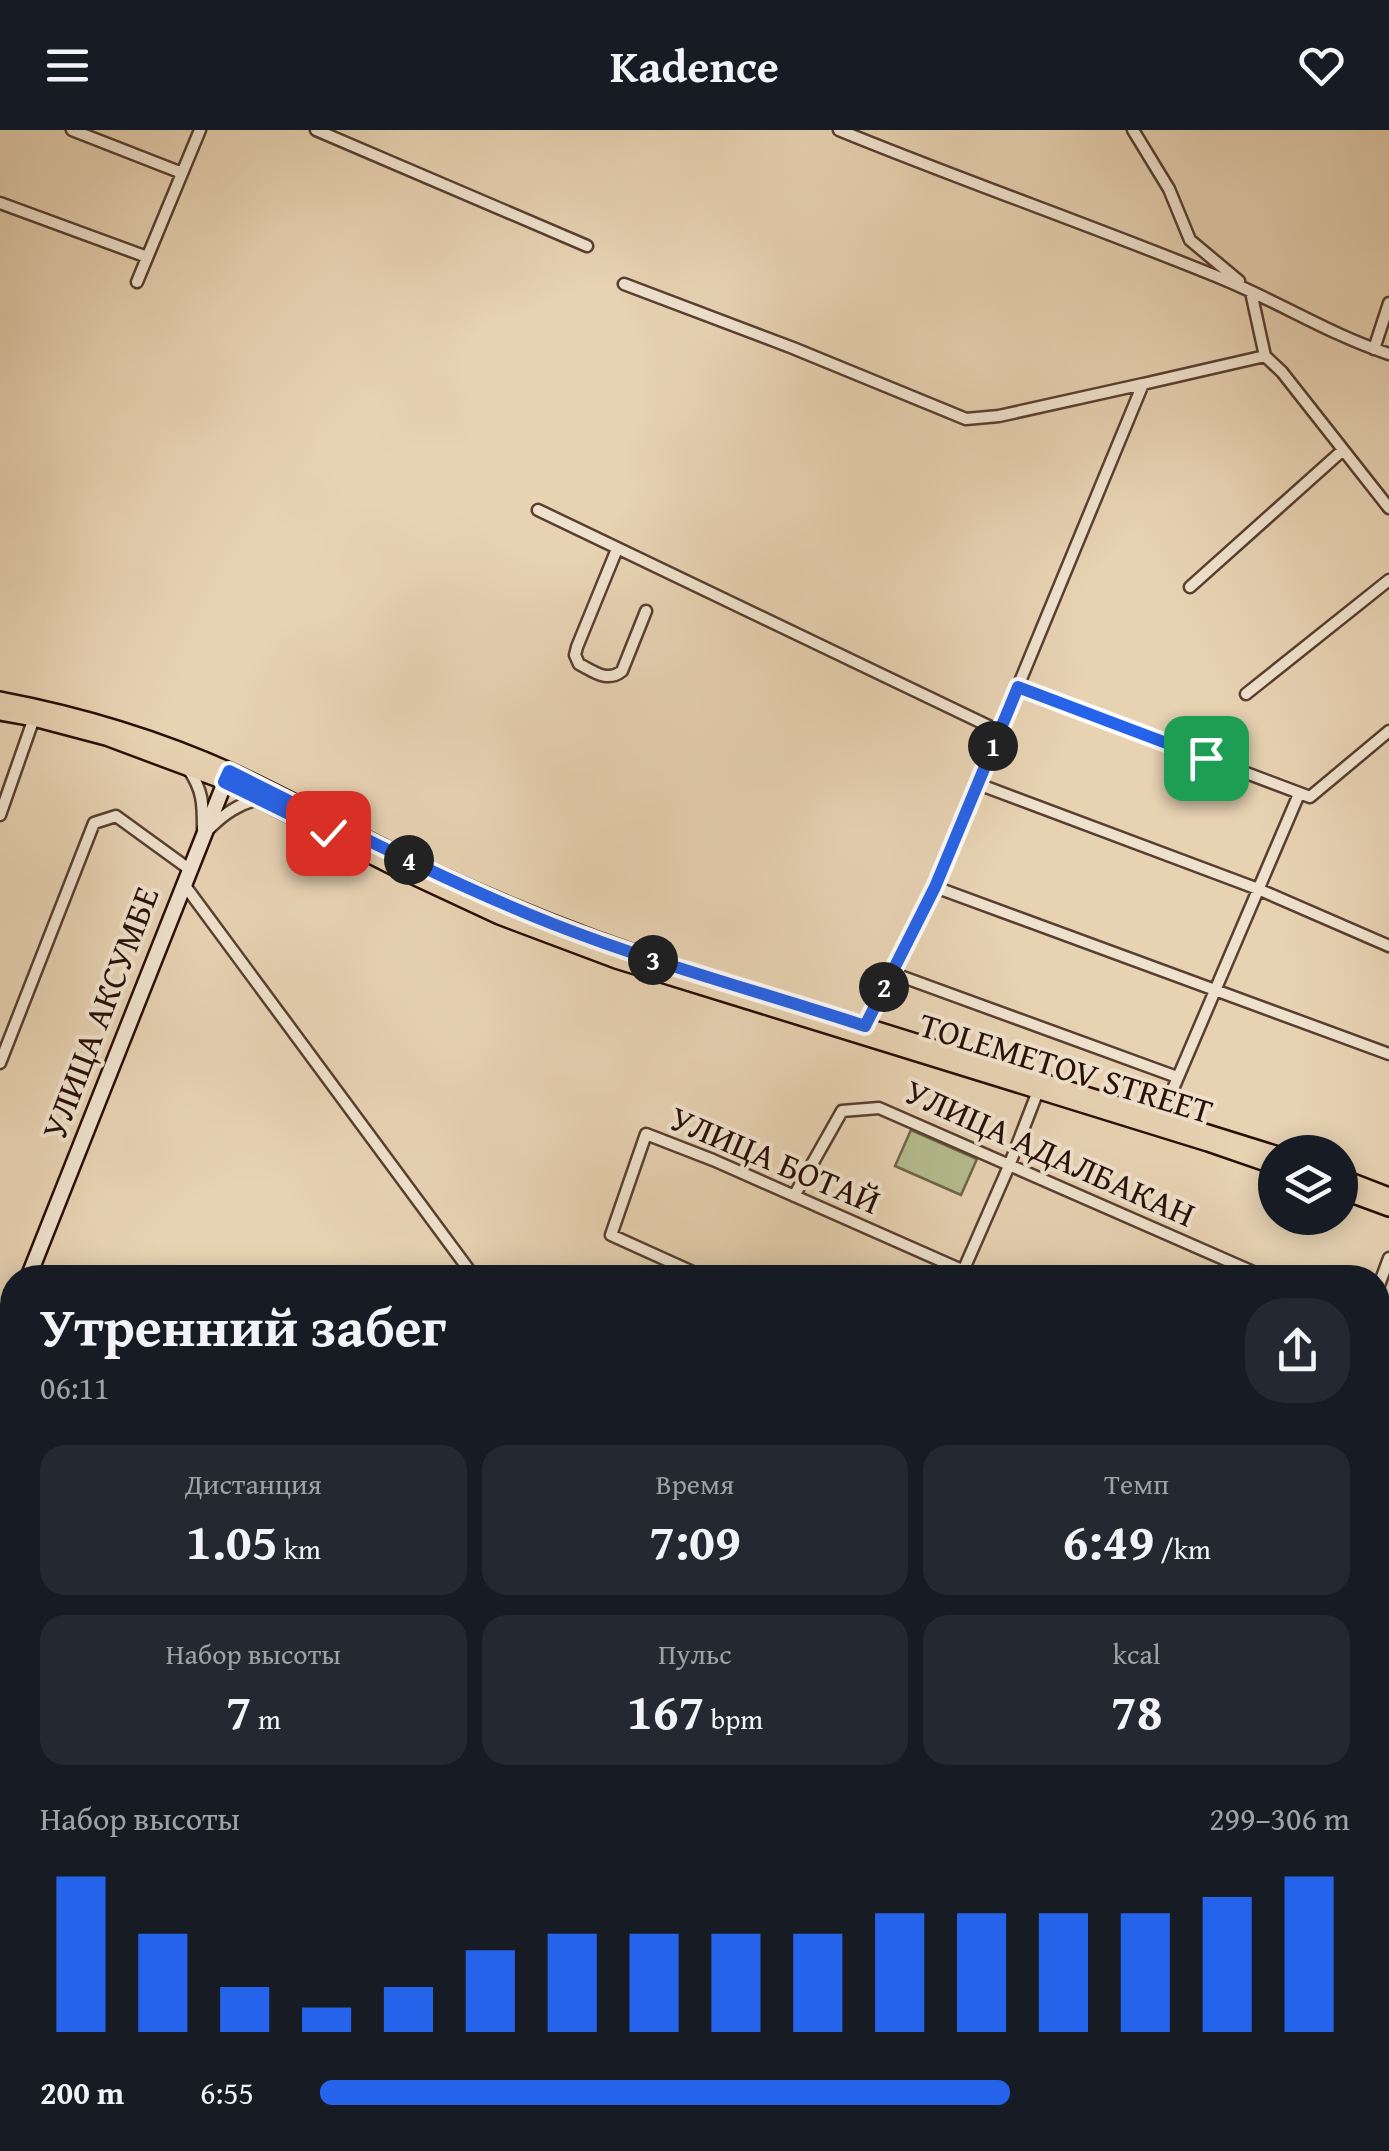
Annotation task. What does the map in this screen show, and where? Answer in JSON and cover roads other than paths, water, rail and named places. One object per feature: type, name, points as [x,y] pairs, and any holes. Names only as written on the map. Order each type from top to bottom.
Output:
[{"type":"main road","name":"TOLEMETOV STREET","points":[[0,700],[108,727],[227,776],[549,922],[638,956],[865,1026],[1258,1160]]},
{"type":"main road","name":"TOLEMETOV STREET","points":[[0,712],[106,737],[187,767],[227,776],[260,799],[396,868],[499,916],[616,960],[1038,1091],[1161,1117],[1258,1148]]},
{"type":"main road","name":"УЛИЦА АКСУМБЕ","points":[[33,1265],[227,776]]},
{"type":"main road","points":[[1358,1184],[1389,1196]]},
{"type":"main road","points":[[1358,1197],[1389,1208]]},
{"type":"street","points":[[72,130],[182,173]]},
{"type":"street","points":[[137,282],[200,130]]},
{"type":"street","points":[[316,130],[587,246]]},
{"type":"street","points":[[840,130],[1162,255],[1389,354]]},
{"type":"street","points":[[1133,130],[1169,189],[1190,240],[1251,292],[1264,356],[1282,372],[1389,508]]},
{"type":"street","points":[[0,202],[147,257]]},
{"type":"street","points":[[624,284],[966,420],[1264,356]]},
{"type":"street","points":[[1374,350],[1389,303]]},
{"type":"street","points":[[865,1026],[935,887],[1143,384]]},
{"type":"street","points":[[1190,587],[1344,450]]},
{"type":"street","points":[[538,510],[999,731]]},
{"type":"street","points":[[616,549],[577,647],[578,664],[606,677],[616,676],[622,671],[646,611]]},
{"type":"street","points":[[1246,694],[1389,580]]},
{"type":"street","points":[[1018,687],[1310,797],[1389,731]]},
{"type":"street","points":[[0,815],[34,718]]},
{"type":"street","points":[[187,767],[199,786],[202,836]]},
{"type":"street","points":[[978,784],[1258,889],[1389,946]]},
{"type":"street","points":[[1161,1117],[1300,794]]},
{"type":"street","points":[[202,836],[228,811],[260,799]]},
{"type":"street","points":[[0,1063],[94,823],[116,816],[186,876],[466,1265]]},
{"type":"street","points":[[935,887],[1388,1054]]},
{"type":"street","points":[[892,972],[1178,1076]]},
{"type":"street","points":[[965,1265],[1038,1091]]},
{"type":"street","name":"УЛИЦА АДАЛБАКАН","points":[[794,1196],[842,1111],[879,1108],[1237,1265]]},
{"type":"street","name":"УЛИЦА БОТАЙ","points":[[677,1265],[611,1235],[646,1134],[794,1196],[942,1265]]}]
